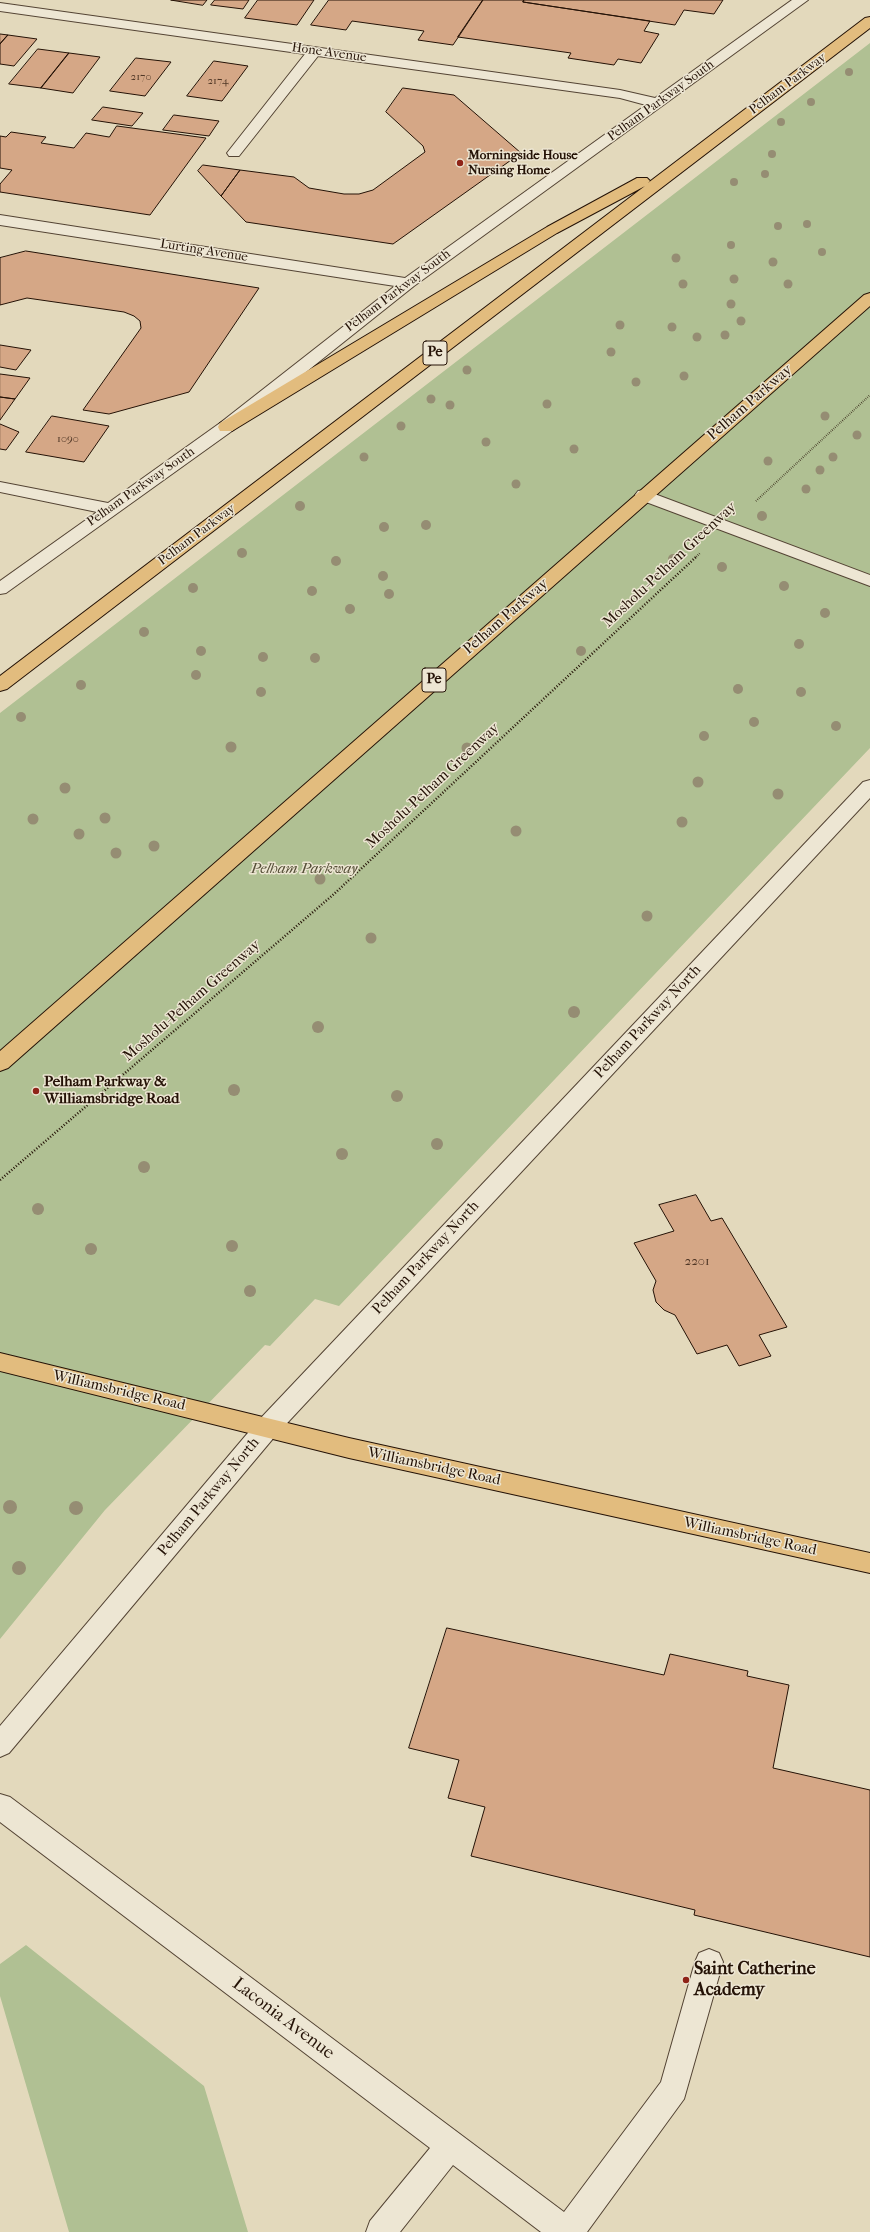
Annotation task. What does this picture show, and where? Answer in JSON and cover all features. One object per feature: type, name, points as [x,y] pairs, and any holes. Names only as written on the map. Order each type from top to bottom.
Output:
[{"type":"main road","name":"Pelham Parkway","points":[[0,685],[870,21]]},
{"type":"main road","points":[[226,426],[552,230],[702,149]]},
{"type":"main road","name":"Pelham Parkway","points":[[0,1063],[644,495],[870,298]]},
{"type":"main road","name":"Williamsbridge Road","points":[[0,1362],[349,1448],[870,1563]]},
{"type":"street","name":"Pelham Parkway South","points":[[0,589],[226,426],[408,283],[801,0]]},
{"type":"street","name":"Hone Avenue","points":[[0,7],[620,94],[658,103]]},
{"type":"street","points":[[234,153],[316,51]]},
{"type":"street","name":"Lurting Avenue","points":[[0,220],[408,283]]},
{"type":"street","points":[[0,487],[110,509]]},
{"type":"street","points":[[644,495],[728,528],[870,580]]},
{"type":"street","name":"Pelham Parkway North","points":[[0,1745],[267,1428],[870,786]]},
{"type":"street","name":"Laconia Avenue","points":[[0,1806],[567,2232]]},
{"type":"street","points":[[567,2232],[674,2089],[710,1962]]},
{"type":"street","points":[[381,2232],[451,2145]]},
{"type":"path","name":"Mosholu-Pelham Greenway","points":[[0,1180],[334,894],[870,395]]},
{"type":"green space","name":"Pelham Parkway","points":[[870,43],[870,748],[339,1306],[315,1299],[270,1346],[265,1345],[105,1510],[0,1639],[0,713]]},
{"type":"green space","points":[[26,1945],[204,2086],[248,2232],[69,2232],[0,1996],[0,1964]]},
{"type":"building","points":[[171,0],[207,0],[203,5]]},
{"type":"building","points":[[215,0],[249,0],[243,9],[211,5]]},
{"type":"building","points":[[258,0],[314,0],[297,25],[245,18]]},
{"type":"building","points":[[329,0],[483,0],[453,45],[418,40],[424,31],[352,21],[346,30],[311,25]]},
{"type":"building","points":[[483,0],[524,0],[523,2],[650,21],[644,31],[659,34],[641,63],[618,59],[614,65],[568,58],[571,53],[458,37]]},
{"type":"building","points":[[524,0],[723,0],[714,14],[684,10],[675,25],[523,2]]},
{"type":"building","points":[[0,34],[8,35],[0,44]]},
{"type":"building","points":[[8,35],[37,39],[14,66],[0,64],[0,44]]},
{"type":"building","points":[[38,49],[69,53],[41,88],[9,84]]},
{"type":"building","points":[[69,53],[100,57],[73,93],[41,88]]},
{"type":"building","points":[[136,58],[171,62],[145,96],[110,91]]},
{"type":"building","points":[[214,61],[248,66],[222,101],[187,96]]},
{"type":"building","name":"Morningside House Nursing Home","points":[[403,88],[454,95],[521,153],[393,244],[246,222],[221,196],[240,170],[294,177],[309,188],[344,194],[359,194],[373,190],[425,152],[423,146],[386,112]]},
{"type":"building","points":[[103,107],[143,113],[132,126],[92,120]]},
{"type":"building","points":[[174,115],[219,121],[209,136],[163,130]]},
{"type":"building","points":[[117,126],[206,138],[150,215],[0,192],[0,184],[12,170],[0,168],[0,136],[6,137],[11,132],[46,137],[41,143],[74,148],[86,133],[109,137]]},
{"type":"building","points":[[203,165],[240,170],[221,196],[198,171]]},
{"type":"building","points":[[26,251],[259,288],[189,392],[109,414],[83,410],[141,328],[140,321],[134,316],[124,312],[27,298],[0,305],[0,258]]},
{"type":"building","points":[[0,345],[31,350],[16,370],[0,367]]},
{"type":"building","points":[[0,374],[30,378],[15,399],[0,397]]},
{"type":"building","points":[[0,397],[15,399],[0,420]]},
{"type":"building","points":[[52,416],[109,426],[84,462],[26,452]]},
{"type":"building","points":[[0,424],[19,432],[6,450],[0,449]]},
{"type":"building","points":[[696,1195],[711,1221],[722,1218],[787,1327],[759,1335],[771,1356],[739,1366],[727,1345],[697,1354],[675,1315],[664,1310],[656,1302],[653,1290],[656,1281],[634,1243],[674,1231],[659,1205]]},
{"type":"building","points":[[447,1628],[664,1675],[670,1654],[748,1671],[747,1676],[789,1685],[773,1768],[870,1790],[870,1957],[694,1915],[695,1910],[471,1856],[485,1807],[448,1798],[459,1760],[409,1748]]},
{"type":"place","name":"Morningside House Nursing Home","points":[[460,163]]},
{"type":"place","name":"Pelham Parkway & Williamsbridge Road","points":[[36,1091]]},
{"type":"place","name":"Saint Catherine Academy","points":[[686,1980]]}]
